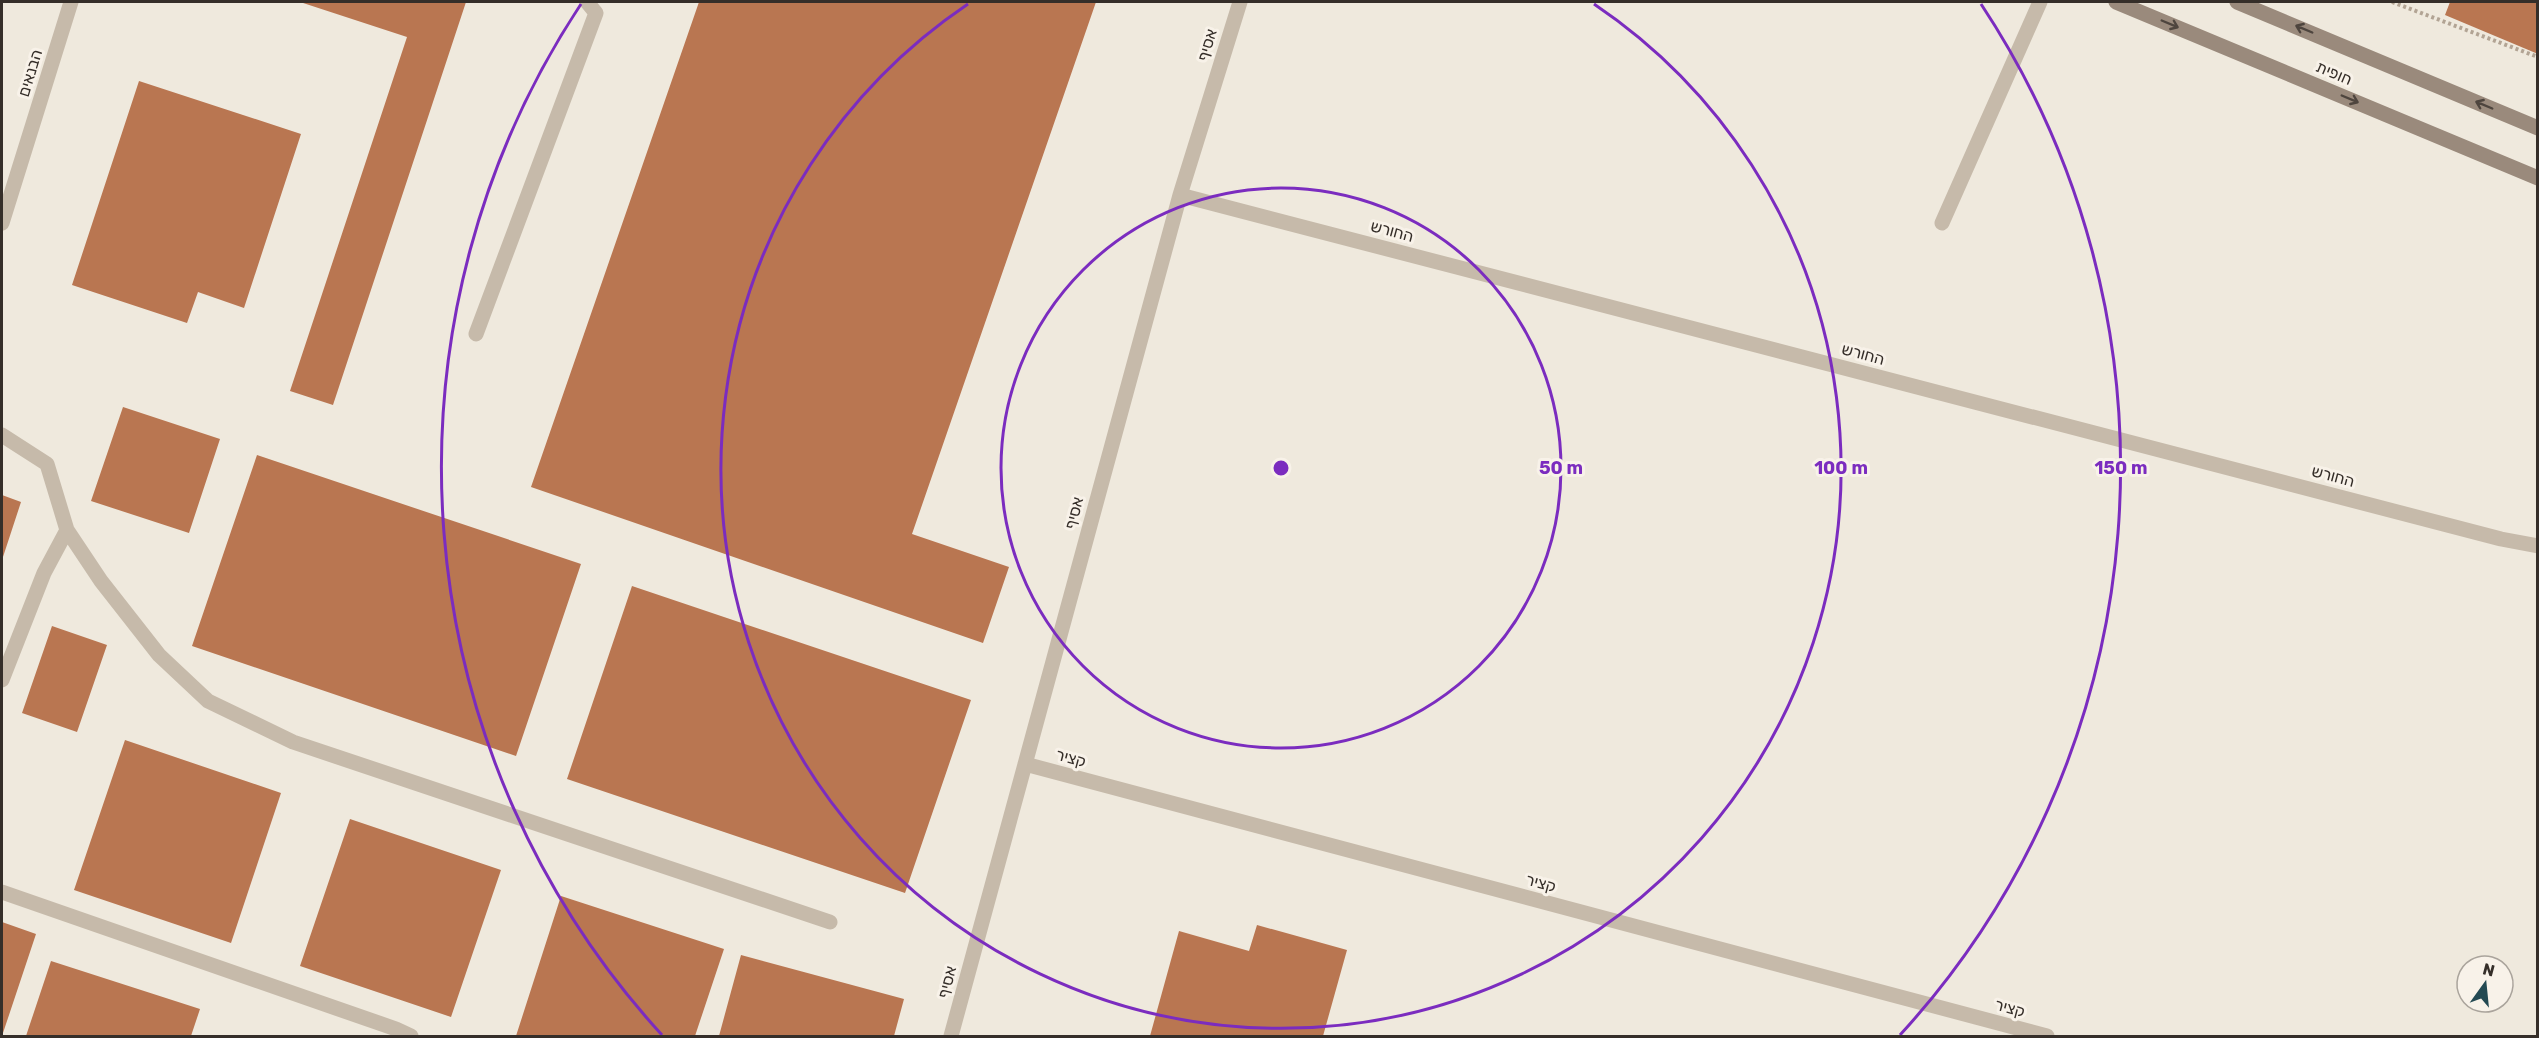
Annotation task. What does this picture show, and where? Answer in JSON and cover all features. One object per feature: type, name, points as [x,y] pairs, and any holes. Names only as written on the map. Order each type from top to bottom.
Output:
[{"type":"main road","name":"חופית","points":[[2116,2],[2538,178]]},
{"type":"main road","name":"חופית","points":[[2237,2],[2538,128]]},
{"type":"street","name":"הבנאים","points":[[2,223],[71,2]]},
{"type":"street","points":[[476,334],[596,13],[586,2]]},
{"type":"street","name":"אסיף","points":[[951,1036],[1180,195],[1240,2]]},
{"type":"street","points":[[1942,223],[2040,2]]},
{"type":"street","name":"החורש","points":[[1180,195],[2501,539],[2538,546]]},
{"type":"street","points":[[2,435],[46,464],[67,530],[101,581],[159,655],[207,701],[293,742],[830,922]]},
{"type":"street","points":[[2,681],[44,573],[67,530]]},
{"type":"street","name":"קציר","points":[[1025,764],[2048,1036]]},
{"type":"street","points":[[2,892],[411,1036]]},
{"type":"path","points":[[2392,2],[2538,57]]},
{"type":"building","points":[[300,2],[466,2],[333,405],[290,391],[407,37]]},
{"type":"building","points":[[699,2],[1096,2],[912,534],[1009,567],[983,643],[531,487]]},
{"type":"building","points":[[2450,2],[2538,2],[2538,54],[2445,15]]},
{"type":"building","points":[[139,81],[301,134],[244,308],[198,292],[187,323],[72,285]]},
{"type":"building","points":[[123,407],[220,439],[189,533],[91,501]]},
{"type":"building","points":[[257,455],[581,564],[516,756],[192,646]]},
{"type":"building","points":[[2,495],[21,502],[2,560]]},
{"type":"building","points":[[632,586],[971,700],[905,893],[567,779]]},
{"type":"building","points":[[52,626],[107,645],[77,732],[22,713]]},
{"type":"building","points":[[125,740],[281,793],[231,943],[74,890]]},
{"type":"building","points":[[350,819],[501,870],[451,1017],[300,966]]},
{"type":"building","points":[[561,896],[724,949],[695,1036],[516,1036]]},
{"type":"building","points":[[2,922],[36,934],[2,1036]]},
{"type":"building","points":[[1257,925],[1347,950],[1323,1036],[1150,1036],[1179,931],[1249,951]]},
{"type":"building","points":[[741,955],[904,999],[894,1036],[719,1036]]},
{"type":"building","points":[[51,961],[200,1009],[191,1036],[26,1036]]}]
